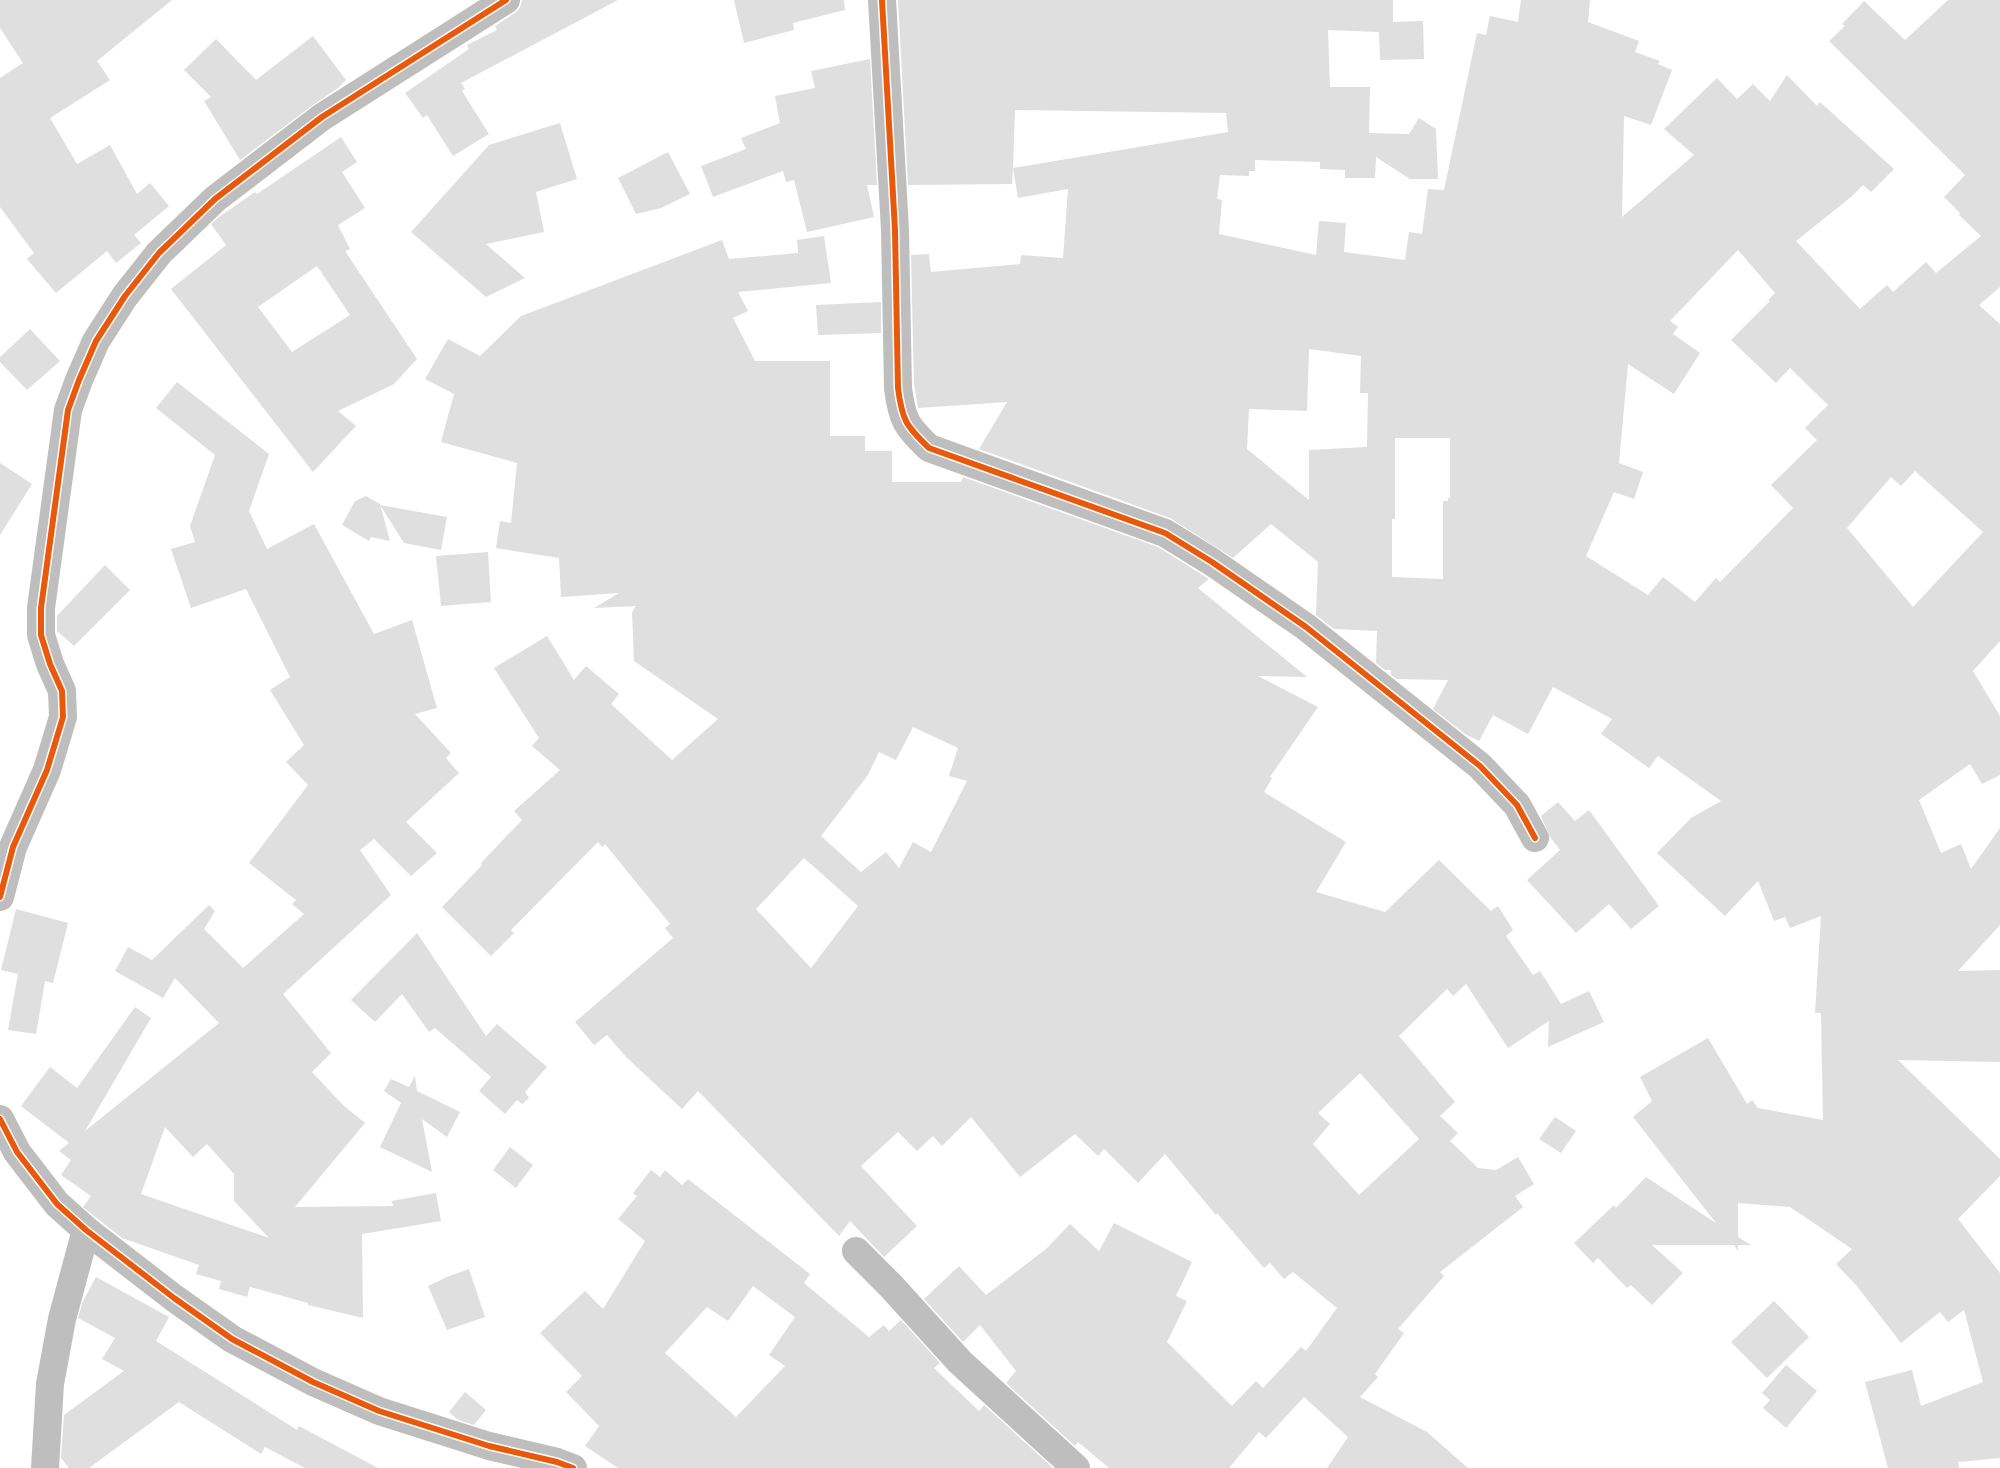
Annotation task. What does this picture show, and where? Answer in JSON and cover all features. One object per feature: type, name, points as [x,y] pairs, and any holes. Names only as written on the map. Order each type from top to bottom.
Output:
[{"type":"street","points":[[0,896],[13,847],[47,770],[63,717],[62,691],[50,664],[42,635],[41,608],[68,410],[96,341],[125,296],[159,253],[216,199],[322,117],[506,0]]},
{"type":"street","points":[[882,0],[895,230],[898,388],[901,409],[910,431],[930,448],[1165,533],[1212,562],[1306,627],[1480,766],[1517,805],[1535,838]]},
{"type":"street","points":[[0,1119],[17,1152],[57,1204],[86,1230],[174,1298],[232,1339],[314,1382],[379,1411],[489,1446],[557,1462],[573,1468]]},
{"type":"street","points":[[45,1468],[50,1384],[62,1319],[86,1230]]},
{"type":"street","points":[[856,1251],[891,1286],[960,1362],[1076,1468]]},
{"type":"building","points":[[0,0],[172,0],[97,61],[110,80],[50,118],[77,164],[110,145],[137,194],[150,183],[169,206],[134,235],[141,243],[116,263],[107,251],[56,293],[27,259],[34,253],[0,207],[0,78],[23,63],[0,28]]},
{"type":"building","points":[[522,0],[618,0],[461,83],[465,89],[462,91],[489,134],[453,156],[427,115],[423,118],[405,93],[469,49],[467,45],[497,30],[495,26],[515,13],[520,8]]},
{"type":"building","points":[[734,0],[844,0],[845,10],[793,23],[794,30],[744,43]]},
{"type":"building","points":[[898,0],[1393,0],[1393,22],[1423,21],[1424,59],[1380,60],[1379,32],[1328,30],[1330,87],[1370,87],[1369,133],[1409,134],[1419,118],[1436,129],[1438,179],[1410,179],[1376,157],[1375,178],[1345,178],[1345,170],[1320,169],[1320,162],[1255,160],[1255,171],[1249,171],[1249,176],[1220,175],[1217,199],[1222,200],[1219,234],[1316,255],[1319,221],[1346,223],[1344,252],[1405,260],[1409,232],[1422,234],[1428,189],[1444,190],[1477,33],[1486,35],[1490,16],[1518,22],[1521,0],[1590,0],[1588,22],[1639,41],[1635,52],[1660,61],[1658,64],[1672,70],[1651,125],[1624,116],[1622,217],[1694,155],[1664,129],[1717,78],[1737,99],[1753,84],[1770,101],[1787,75],[1817,106],[1820,102],[1894,169],[1871,192],[1863,185],[1851,197],[1796,241],[1860,309],[1887,285],[1893,292],[1926,262],[1936,273],[1981,236],[1959,215],[1960,213],[1944,197],[1965,175],[1829,41],[1845,26],[1842,24],[1864,1],[1905,40],[1948,0],[2000,0],[2000,287],[1979,305],[2000,324],[2000,641],[1973,671],[2000,716],[2000,775],[1982,784],[1970,764],[1919,800],[1941,853],[1961,844],[1971,869],[2000,828],[2000,925],[1958,971],[2000,970],[2000,1062],[1898,1060],[2000,1159],[2000,1176],[1958,1219],[2000,1273],[2000,1458],[1958,1462],[1959,1468],[1888,1468],[1865,1382],[1912,1370],[1921,1406],[1983,1382],[1964,1310],[1948,1322],[1940,1312],[1901,1343],[1856,1285],[1836,1264],[1852,1249],[1790,1207],[1738,1203],[1738,1237],[1751,1245],[1738,1245],[1738,1251],[1734,1245],[1652,1245],[1683,1273],[1652,1305],[1631,1285],[1627,1288],[1598,1258],[1593,1263],[1574,1243],[1614,1205],[1616,1208],[1646,1177],[1716,1223],[1633,1117],[1652,1101],[1640,1077],[1708,1038],[1747,1104],[1752,1100],[1758,1108],[1823,1120],[1821,1013],[1815,1013],[1821,916],[1790,928],[1785,917],[1774,921],[1758,881],[1725,916],[1657,853],[1691,818],[1721,801],[1658,756],[1649,768],[1601,734],[1612,719],[1553,687],[1528,734],[1493,715],[1479,741],[1465,734],[1433,709],[1448,680],[1397,679],[1391,675],[1391,670],[1385,670],[1376,663],[1377,631],[1334,629],[1316,615],[1318,562],[1271,524],[1233,558],[1170,518],[979,449],[1007,402],[918,408],[914,384],[911,255],[929,254],[931,272],[1020,264],[1021,255],[1063,258],[1068,189],[1018,198],[1013,168],[1012,184],[908,185]],"holes":[[[1015,110],[1226,113],[1228,132],[1013,168]],[[1738,250],[1775,293],[1768,300],[1770,301],[1731,340],[1776,383],[1790,368],[1828,405],[1805,428],[1817,440],[1771,485],[1793,508],[1720,582],[1716,578],[1695,602],[1663,577],[1648,595],[1586,556],[1614,492],[1634,499],[1643,472],[1619,463],[1628,364],[1674,394],[1700,353],[1673,334],[1678,327],[1670,321]],[[1309,349],[1361,356],[1360,393],[1368,393],[1367,447],[1309,450],[1309,500],[1247,449],[1249,409],[1307,411]],[[1395,438],[1450,438],[1450,498],[1448,498],[1448,501],[1443,501],[1443,579],[1392,577],[1392,519],[1395,519]],[[1915,471],[1983,532],[1913,607],[1847,528],[1891,477],[1901,486]]]},
{"type":"building","points":[[313,36],[346,80],[338,88],[240,160],[204,101],[211,97],[184,70],[216,39],[256,80]]},
{"type":"building","points":[[870,59],[877,185],[867,185],[874,217],[807,232],[794,180],[786,182],[783,171],[713,197],[701,166],[746,149],[741,138],[780,123],[775,96],[815,88],[811,71]]},
{"type":"building","points":[[560,123],[577,179],[536,192],[544,232],[486,244],[525,278],[486,297],[411,232],[489,145]]},
{"type":"building","points":[[341,137],[357,162],[342,172],[365,208],[338,225],[350,249],[345,251],[417,359],[394,384],[338,411],[356,426],[313,472],[171,289],[226,245],[211,224],[255,192],[257,194]],"holes":[[[317,266],[350,315],[292,352],[258,307]]]},
{"type":"building","points":[[668,152],[690,194],[661,208],[636,214],[618,178]]},
{"type":"building","points":[[824,236],[831,283],[738,292],[748,311],[733,318],[755,361],[830,361],[830,436],[865,436],[865,451],[892,451],[892,482],[961,482],[963,477],[1158,547],[1209,579],[1198,588],[1307,677],[1258,676],[1318,707],[1270,777],[1272,778],[1264,792],[1346,842],[1316,892],[1385,912],[1439,860],[1491,911],[1498,906],[1513,930],[1506,936],[1533,975],[1540,971],[1561,1004],[1589,991],[1604,1022],[1548,1047],[1549,1021],[1508,1048],[1466,984],[1453,996],[1447,989],[1399,1036],[1455,1102],[1440,1116],[1458,1133],[1450,1141],[1478,1168],[1496,1170],[1518,1157],[1534,1184],[1515,1196],[1523,1207],[1440,1272],[1444,1276],[1398,1329],[1404,1333],[1375,1374],[1378,1377],[1360,1397],[1427,1432],[1468,1468],[1327,1468],[1348,1437],[1304,1397],[1266,1438],[1259,1432],[1229,1468],[1109,1468],[1078,1442],[1075,1446],[1006,1383],[1016,1371],[980,1325],[963,1342],[924,1299],[959,1266],[986,1295],[1046,1249],[1070,1224],[1099,1251],[1114,1223],[1192,1262],[1176,1296],[1187,1301],[1167,1342],[1232,1406],[1256,1381],[1263,1388],[1301,1347],[1306,1351],[1337,1308],[1293,1272],[1284,1279],[1270,1263],[1264,1268],[1165,1154],[1138,1183],[1104,1149],[1098,1156],[1075,1134],[1020,1177],[971,1117],[942,1146],[933,1136],[917,1151],[898,1132],[861,1166],[917,1226],[884,1257],[850,1221],[839,1236],[698,1091],[682,1109],[626,1057],[607,1035],[594,1045],[575,1022],[673,938],[665,928],[670,924],[605,844],[602,847],[598,842],[511,930],[514,933],[491,956],[442,907],[522,820],[514,811],[560,770],[532,746],[539,738],[494,668],[547,636],[574,680],[586,666],[619,694],[611,704],[672,760],[718,719],[634,661],[632,612],[636,606],[594,608],[619,593],[561,597],[559,558],[496,548],[500,521],[511,523],[517,463],[441,442],[454,394],[425,379],[448,339],[480,356],[521,316],[722,240],[729,259],[798,253],[797,240]],"holes":[[[913,727],[958,748],[949,776],[967,781],[931,852],[913,842],[899,868],[886,852],[861,872],[821,836],[868,775],[879,752],[896,760]],[[804,858],[858,906],[811,968],[756,909]],[[1360,1073],[1419,1139],[1359,1195],[1313,1144],[1330,1124],[1318,1113]]]},
{"type":"building","points":[[881,302],[881,333],[818,335],[816,305]]},
{"type":"building","points":[[30,329],[60,361],[27,390],[0,362],[0,357]]},
{"type":"building","points":[[177,382],[269,454],[249,511],[267,549],[314,524],[374,634],[412,620],[437,708],[415,714],[451,753],[446,758],[459,773],[406,822],[437,853],[411,876],[374,839],[360,850],[391,895],[283,994],[331,1053],[312,1072],[344,1106],[365,1123],[295,1207],[394,1206],[391,1201],[436,1193],[441,1221],[362,1234],[363,1318],[308,1305],[308,1303],[250,1287],[247,1297],[219,1289],[221,1281],[196,1274],[199,1265],[122,1238],[83,1207],[91,1196],[61,1175],[71,1160],[59,1151],[69,1143],[21,1106],[50,1067],[77,1088],[135,1007],[151,1018],[85,1131],[219,1023],[175,978],[163,998],[115,971],[128,947],[152,960],[209,905],[215,911],[204,929],[243,968],[304,914],[292,904],[296,900],[249,863],[308,785],[286,762],[304,745],[270,690],[290,677],[246,589],[191,608],[171,549],[195,542],[190,526],[215,455],[156,408]],"holes":[[[165,1127],[193,1157],[207,1144],[234,1174],[234,1201],[269,1238],[141,1194]]]},
{"type":"building","points":[[0,463],[32,484],[0,535]]},
{"type":"building","points":[[366,496],[380,504],[390,541],[371,537],[369,541],[342,525],[355,501]]},
{"type":"building","points":[[380,505],[447,517],[441,550],[404,543]]},
{"type":"building","points":[[488,552],[491,602],[441,606],[436,556]]},
{"type":"building","points":[[105,565],[130,590],[74,646],[57,631],[57,616]]},
{"type":"building","points":[[1558,802],[1575,821],[1589,810],[1659,906],[1631,929],[1609,904],[1576,933],[1527,880],[1560,850],[1550,837],[1541,816]]},
{"type":"building","points":[[16,909],[68,923],[53,983],[45,981],[36,1034],[8,1030],[18,974],[1,970]]},
{"type":"building","points":[[417,933],[486,1036],[497,1024],[547,1067],[525,1092],[529,1098],[522,1104],[517,1100],[505,1114],[479,1091],[491,1077],[435,1028],[429,1032],[402,994],[375,1022],[351,1000]]},
{"type":"building","points":[[415,1076],[417,1091],[460,1112],[447,1137],[422,1119],[432,1172],[380,1147],[401,1103],[384,1091],[391,1079],[409,1087]]},
{"type":"building","points":[[1555,1117],[1576,1131],[1561,1153],[1539,1139]]},
{"type":"building","points":[[510,1147],[533,1165],[516,1188],[493,1170]]},
{"type":"building","points":[[651,1170],[660,1177],[665,1170],[682,1185],[688,1179],[810,1274],[804,1283],[869,1337],[884,1325],[889,1331],[901,1320],[940,1363],[934,1368],[979,1411],[984,1405],[1053,1468],[618,1468],[585,1446],[599,1426],[566,1392],[582,1376],[540,1333],[585,1291],[603,1309],[645,1241],[618,1219],[637,1196],[633,1193]],"holes":[[[753,1286],[795,1317],[769,1355],[785,1366],[736,1417],[665,1353],[707,1307],[728,1321]]]},
{"type":"building","points":[[469,1269],[485,1317],[447,1330],[428,1286]]},
{"type":"building","points":[[96,1277],[169,1317],[156,1341],[297,1430],[299,1426],[378,1468],[305,1468],[265,1447],[261,1454],[179,1402],[89,1468],[69,1468],[61,1458],[64,1415],[124,1371],[102,1359],[115,1338],[78,1318],[83,1301]]},
{"type":"building","points":[[1774,1301],[1809,1337],[1767,1378],[1731,1342]]},
{"type":"building","points":[[1786,1365],[1817,1391],[1786,1428],[1763,1408],[1770,1400],[1762,1393]]},
{"type":"building","points":[[465,1392],[486,1410],[474,1425],[458,1420],[449,1412]]},
{"type":"cycle path","points":[[0,897],[13,847],[47,770],[63,717],[62,691],[50,664],[41,635],[41,608],[68,410],[96,341],[125,296],[159,253],[215,199],[322,117],[506,0]]},
{"type":"cycle path","points":[[882,0],[895,230],[898,388],[901,408],[910,428],[929,448],[1165,533],[1212,562],[1306,627],[1480,766],[1517,805],[1535,838]]},
{"type":"cycle path","points":[[0,1119],[17,1152],[57,1204],[86,1230],[174,1298],[232,1339],[313,1382],[379,1411],[489,1446],[557,1462],[573,1468]]}]
